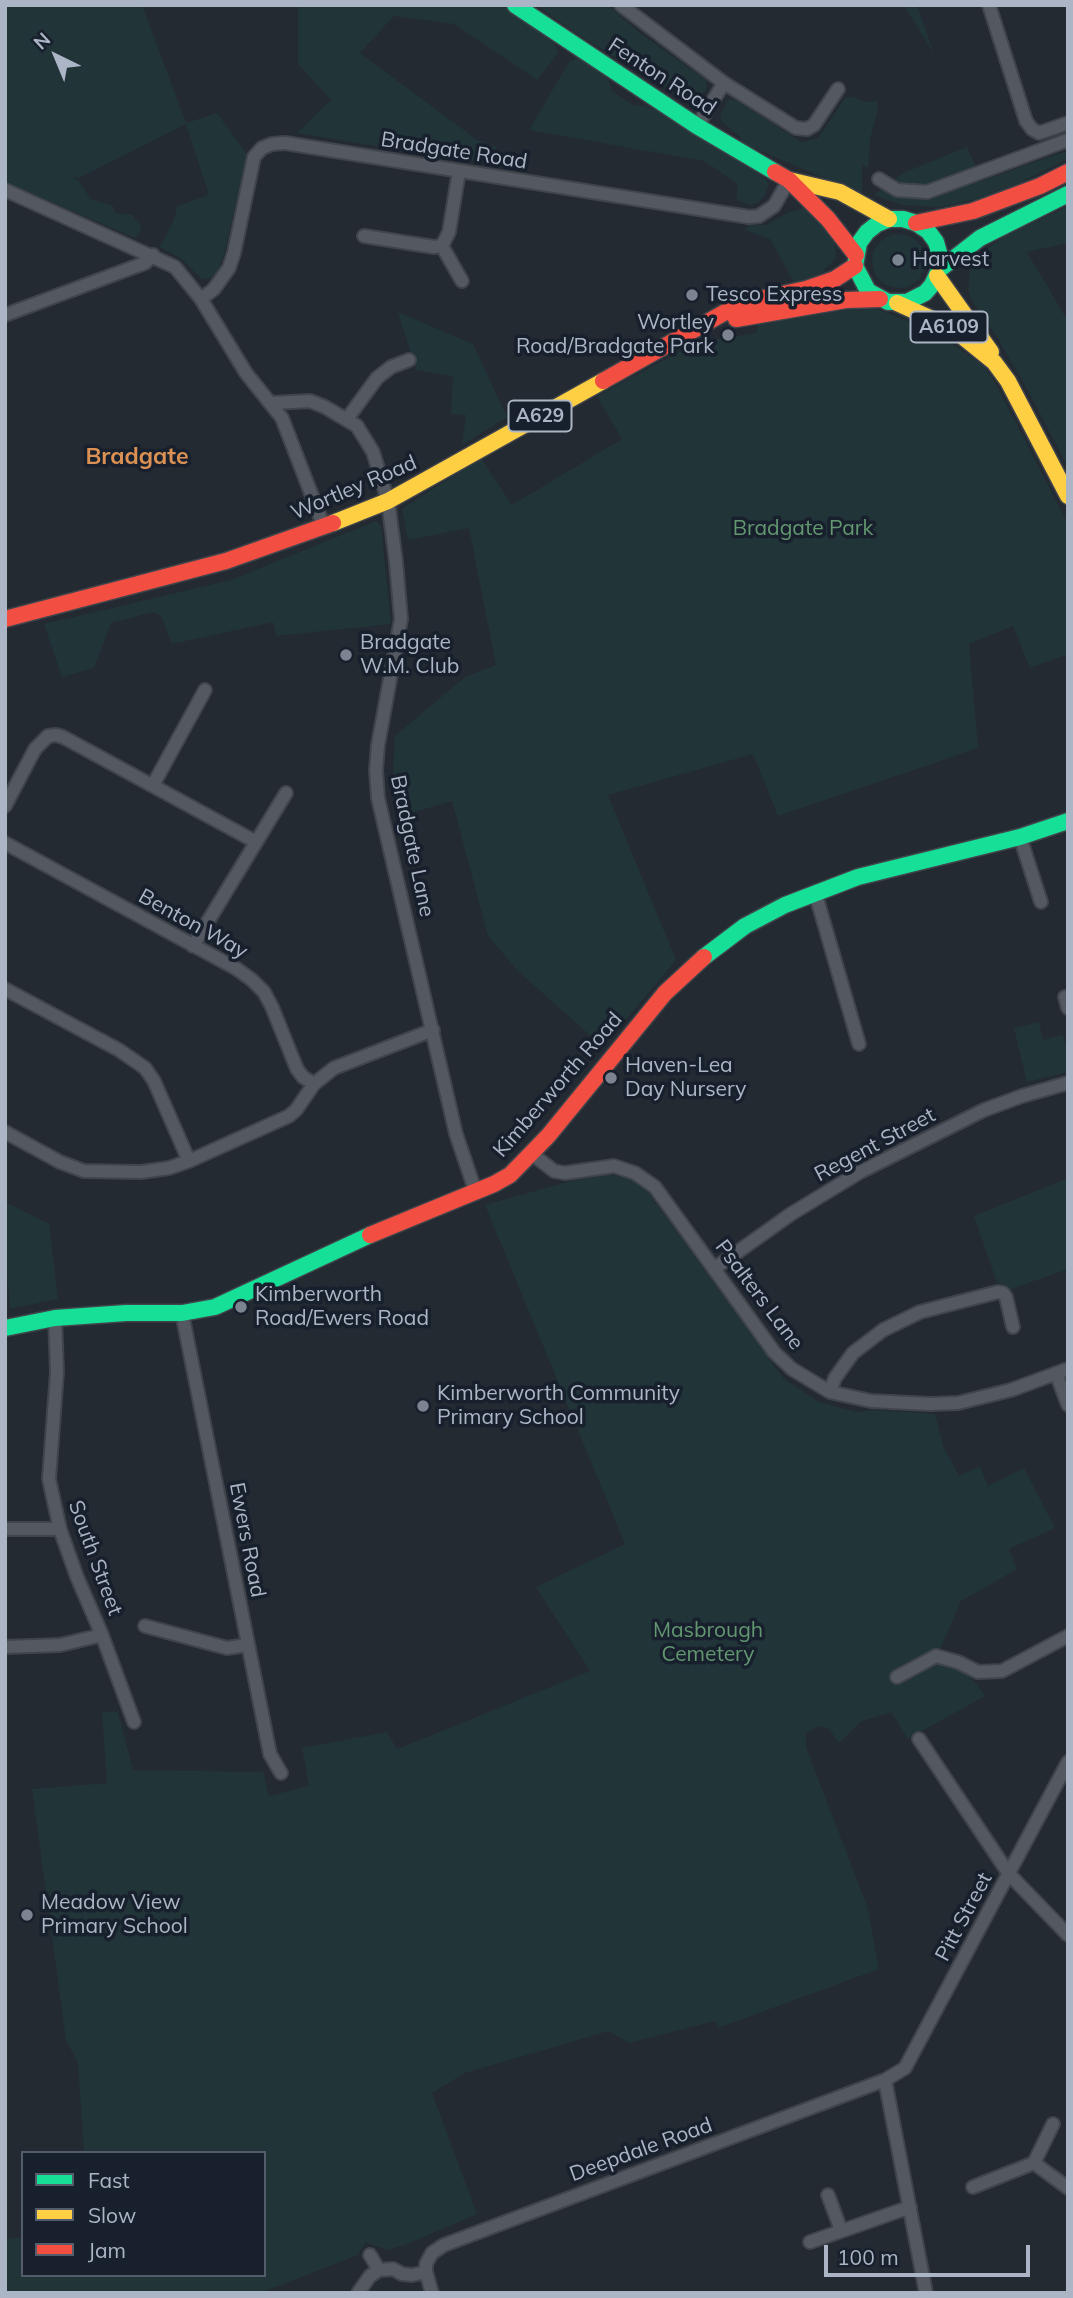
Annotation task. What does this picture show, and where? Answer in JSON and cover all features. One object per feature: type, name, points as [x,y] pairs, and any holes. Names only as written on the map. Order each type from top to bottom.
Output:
[{"type":"main road","name":"Fenton Road","points":[[515,5],[697,125],[789,180],[828,219],[856,260]]},
{"type":"main road","points":[[916,223],[973,211],[1040,186],[1068,172]]},
{"type":"main road","name":"Fenton Road","points":[[789,180],[840,192],[889,219]]},
{"type":"main road","points":[[938,273],[979,238],[1061,197]]},
{"type":"main road","points":[[889,219],[903,219],[928,231],[936,242],[940,256],[938,273],[932,285],[917,298],[897,303]]},
{"type":"main road","name":"A629","points":[[856,260],[859,243],[867,232],[889,219]]},
{"type":"main road","points":[[856,260],[860,279],[868,291],[880,299]]},
{"type":"main road","name":"Wortley Road","points":[[5,619],[226,561],[388,502],[729,310],[835,279],[856,260]]},
{"type":"main road","name":"A6109","points":[[938,273],[990,349],[994,362]]},
{"type":"main road","name":"A629","points":[[880,299],[897,303]]},
{"type":"main road","name":"Wortley Road","points":[[692,330],[806,305],[880,299]]},
{"type":"main road","name":"A6109","points":[[897,303],[952,328],[994,362],[1008,381],[1068,496]]},
{"type":"main road","name":"Kimberworth Road","points":[[5,1328],[55,1318],[200,1311],[225,1303],[370,1235],[476,1192],[509,1175],[532,1154],[645,1016],[684,974],[745,926],[815,892],[897,866],[1020,837],[1068,821]]},
{"type":"street","points":[[621,5],[724,83],[801,130],[814,125],[838,89]]},
{"type":"street","points":[[989,5],[1026,121],[1039,133],[1068,123]]},
{"type":"street","points":[[697,125],[724,83]]},
{"type":"street","points":[[879,179],[897,190],[927,192],[1068,140]]},
{"type":"street","name":"Bradgate Road","points":[[201,299],[214,289],[232,261],[254,158],[262,148],[272,144],[285,143],[749,217],[759,216],[774,206],[789,180]]},
{"type":"street","points":[[442,246],[449,232],[459,171]]},
{"type":"street","points":[[5,190],[175,267],[201,299],[246,373],[272,403],[288,431],[324,527]]},
{"type":"street","points":[[365,236],[442,246]]},
{"type":"street","points":[[442,246],[462,281]]},
{"type":"street","points":[[5,316],[145,263],[153,255]]},
{"type":"street","points":[[272,403],[310,401],[347,419],[377,378],[391,367],[409,360]]},
{"type":"street","name":"Bradgate Lane","points":[[347,419],[358,426],[373,452],[388,502],[401,619],[378,745],[378,798],[456,1134],[476,1192]]},
{"type":"street","points":[[153,785],[205,690]]},
{"type":"street","points":[[5,806],[35,749],[48,736],[64,737],[256,842]]},
{"type":"street","points":[[193,946],[286,793]]},
{"type":"street","points":[[1020,837],[1041,902]]},
{"type":"street","name":"Benton Way","points":[[5,843],[237,969],[264,992],[297,1069],[314,1084]]},
{"type":"street","points":[[815,892],[859,1044]]},
{"type":"street","points":[[5,989],[119,1050],[145,1068],[154,1081],[189,1161]]},
{"type":"street","points":[[5,1132],[60,1162],[84,1171],[141,1172],[169,1168],[289,1116],[323,1075],[343,1064],[433,1030]]},
{"type":"street","name":"Regent Street","points":[[715,1268],[799,1209],[860,1172],[984,1110],[1068,1083]]},
{"type":"street","name":"Psalters Lane","points":[[532,1154],[554,1171],[614,1166],[635,1173],[655,1187],[775,1352],[792,1368],[830,1392],[871,1401],[930,1404],[958,1402],[1011,1390],[1062,1371]]},
{"type":"street","points":[[830,1392],[835,1378],[853,1353],[883,1329],[920,1312],[998,1292],[1006,1297],[1013,1327]]},
{"type":"street","name":"Ewers Road","points":[[182,1313],[270,1754],[281,1773]]},
{"type":"street","name":"South Street","points":[[55,1318],[58,1342],[57,1372],[49,1479],[60,1529],[76,1577],[102,1634],[134,1722]]},
{"type":"street","points":[[1062,1371],[1068,1405]]},
{"type":"street","points":[[5,1529],[60,1529]]},
{"type":"street","points":[[145,1626],[227,1648],[248,1645]]},
{"type":"street","points":[[5,1647],[60,1645],[81,1642],[102,1634]]},
{"type":"street","points":[[897,1677],[922,1662],[939,1656],[978,1672],[1002,1671],[1068,1636]]},
{"type":"street","points":[[919,1739],[1009,1874],[1068,1935]]},
{"type":"street","name":"Pitt Street","points":[[886,2080],[900,2072],[911,2061],[1068,1762]]},
{"type":"street","points":[[886,2080],[926,2293]]},
{"type":"street","name":"Deepdale Road","points":[[426,2272],[429,2257],[444,2245],[886,2080]]},
{"type":"street","points":[[973,2187],[1034,2163],[1054,2124]]},
{"type":"street","points":[[1034,2163],[1068,2188]]},
{"type":"street","points":[[828,2195],[841,2230]]},
{"type":"street","points":[[810,2242],[910,2207]]},
{"type":"street","points":[[370,2255],[379,2270]]},
{"type":"street","points":[[358,2293],[370,2276],[386,2268],[412,2275],[426,2272],[432,2293]]},
{"type":"green space","points":[[5,5],[142,5],[186,123],[217,113],[247,154],[224,255],[216,276],[201,278],[183,260],[160,247],[174,220],[177,206],[209,195],[186,124],[79,178],[72,176],[91,199],[113,206],[115,213],[132,215],[141,225],[135,238],[5,182]]},
{"type":"green space","points":[[298,5],[502,5],[553,42],[559,52],[537,80],[454,24],[394,16],[360,53],[476,139],[496,146],[493,165],[297,133],[331,100],[298,64]]},
{"type":"green space","points":[[536,5],[608,5],[640,33],[706,80],[706,90],[700,98],[691,102],[683,99],[574,32]]},
{"type":"green space","points":[[904,5],[917,5],[934,54]]},
{"type":"green space","points":[[576,58],[584,60],[608,79],[612,91],[635,106],[647,106],[673,119],[763,177],[769,183],[764,197],[749,205],[736,199],[738,184],[704,161],[529,130],[569,62]]},
{"type":"green space","points":[[852,97],[865,102],[877,101],[878,109],[870,140],[868,168],[862,165],[862,194],[744,144],[740,137],[722,122],[720,115],[727,101],[738,101],[801,142],[818,138],[845,98]]},
{"type":"green space","points":[[967,147],[982,181],[1068,151],[1068,159],[1017,184],[973,200],[940,207],[902,205],[874,195],[903,173]]},
{"type":"green space","points":[[1068,206],[1068,243],[1027,252],[1068,321],[1068,468],[1032,398],[997,337],[972,301],[968,290],[970,271],[984,251],[1003,237]]},
{"type":"green space","points":[[806,207],[834,238],[836,258],[819,275],[795,284],[770,239],[745,230],[749,224],[766,225],[787,213]]},
{"type":"green space","points":[[899,234],[918,242],[926,261],[918,280],[899,288],[880,280],[872,261],[880,242]]},
{"type":"green space","name":"Bradgate Park","points":[[872,307],[916,324],[950,342],[985,367],[998,388],[1068,524],[1068,654],[1030,668],[1013,626],[969,644],[978,748],[778,816],[753,754],[608,795],[676,960],[603,1047],[518,971],[488,936],[452,801],[397,817],[393,778],[395,736],[465,677],[496,665],[469,528],[408,540],[402,509],[481,458],[512,505],[622,439],[597,396],[696,343],[756,333],[760,319]]},
{"type":"green space","points":[[398,312],[473,344],[507,417],[462,445],[466,415],[451,414],[453,376],[416,370]]},
{"type":"green space","points":[[376,521],[381,525],[391,624],[276,636],[273,622],[172,644],[161,616],[153,612],[111,623],[94,668],[62,677],[44,624],[231,580]]},
{"type":"green space","points":[[1039,1022],[1043,1040],[1063,1035],[1068,1072],[1027,1082],[1014,1028]]},
{"type":"green space","name":"Masbrough Cemetery","points":[[609,1174],[631,1179],[647,1191],[783,1378],[819,1402],[856,1412],[873,1410],[935,1414],[944,1448],[959,1476],[980,1466],[988,1486],[1024,1468],[1055,1528],[1009,1549],[1017,1569],[961,1601],[940,1649],[892,1679],[897,1685],[930,1665],[945,1662],[964,1672],[985,1696],[908,1739],[891,1712],[860,1722],[839,1743],[829,1729],[818,1726],[806,1733],[806,1746],[867,1906],[879,1969],[718,2028],[715,2021],[629,2043],[609,2031],[465,2073],[432,2093],[477,2214],[407,2244],[387,2250],[365,2242],[358,2255],[260,2293],[5,2293],[5,2239],[21,2237],[21,2277],[266,2277],[266,2151],[84,2151],[78,2063],[66,2040],[32,1789],[107,1783],[102,1712],[118,1712],[133,1770],[263,1772],[269,1796],[309,1786],[302,1748],[387,1732],[397,1749],[590,1671],[536,1587],[625,1544],[485,1205],[567,1182]]},
{"type":"green space","points":[[1068,1178],[1068,1269],[1009,1290],[1004,1284],[997,1283],[974,1216]]},
{"type":"green space","points":[[5,1202],[49,1224],[58,1299],[10,1309],[5,1248]]},
{"type":"traffic: fast","points":[[515,5],[697,126],[775,172]]},
{"type":"traffic: fast","points":[[939,270],[940,256],[936,242],[928,231],[916,223],[889,219],[877,224],[859,243],[855,266],[868,291],[888,302],[907,302],[925,293],[939,270],[980,238],[1068,194]]},
{"type":"traffic: fast","points":[[704,957],[745,926],[785,905],[858,877],[1020,837],[1068,821]]},
{"type":"traffic: fast","points":[[5,1328],[55,1318],[126,1313],[182,1313],[215,1307],[370,1235]]},
{"type":"traffic: slow","points":[[789,180],[840,192],[889,219]]},
{"type":"traffic: slow","points":[[937,276],[991,352]]},
{"type":"traffic: slow","points":[[897,303],[952,328],[994,362],[1008,381],[1068,496]]},
{"type":"traffic: slow","points":[[333,523],[388,501],[603,381]]},
{"type":"traffic: jam","points":[[775,172],[789,180],[828,219],[856,255]]},
{"type":"traffic: jam","points":[[916,223],[973,211],[1040,186],[1068,172]]},
{"type":"traffic: jam","points":[[603,381],[729,310],[835,279],[855,266]]},
{"type":"traffic: jam","points":[[736,319],[846,300],[880,299]]},
{"type":"traffic: jam","points":[[5,619],[226,561],[333,523]]},
{"type":"traffic: jam","points":[[370,1235],[510,1175],[548,1136],[665,993],[704,957]]},
{"type":"place","name":"Harvest","points":[[898,260]]},
{"type":"place","name":"Tesco Express","points":[[692,295]]},
{"type":"place","name":"Wortley Road/Bradgate Park","points":[[728,335]]},
{"type":"place","name":"Bradgate W.M. Club","points":[[346,655]]},
{"type":"place","name":"Haven-Lea Day Nursery","points":[[611,1078]]},
{"type":"place","name":"Kimberworth Road/Ewers Road","points":[[241,1307]]},
{"type":"place","name":"Kimberworth Community Primary School","points":[[423,1406]]},
{"type":"place","name":"Meadow View Primary School","points":[[27,1915]]},
{"type":"district","name":"Bradgate","points":[[137,457]]}]
